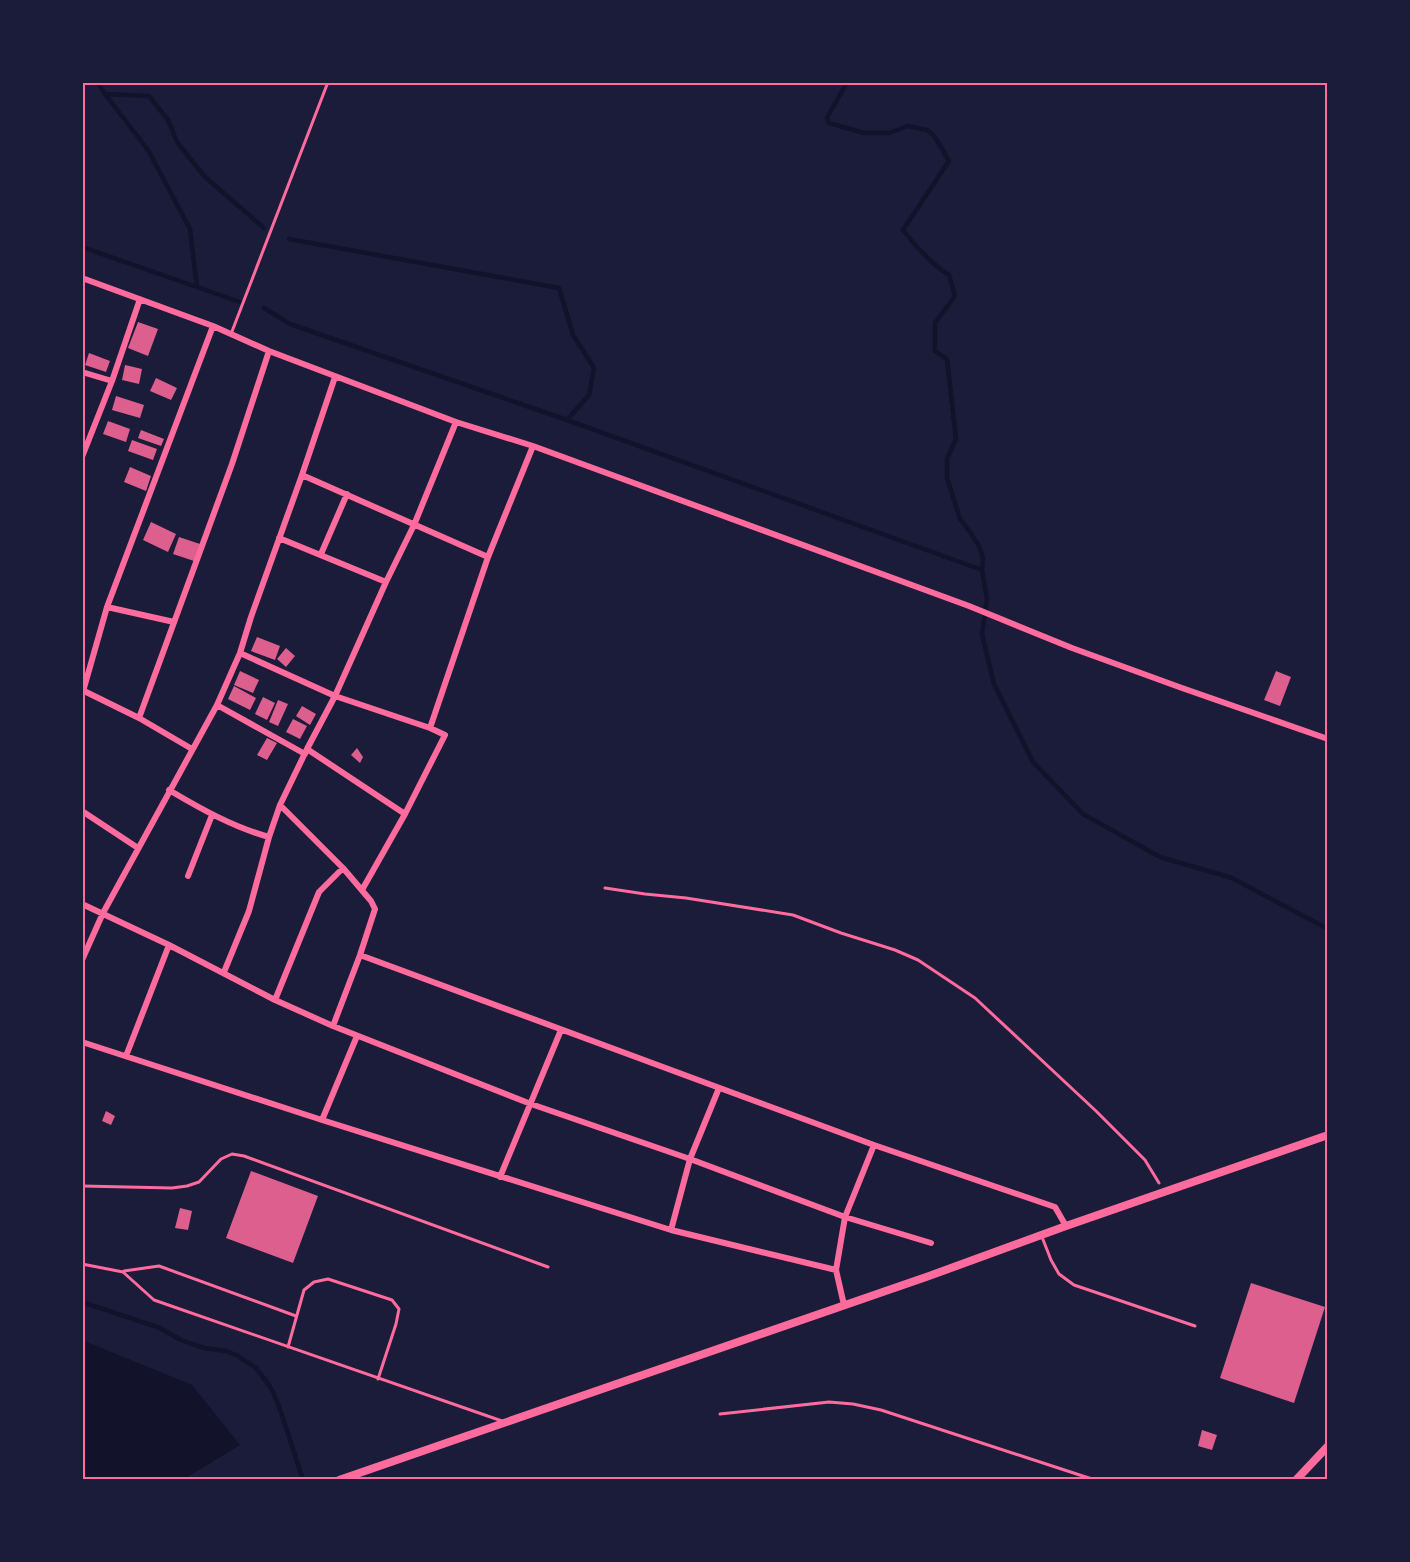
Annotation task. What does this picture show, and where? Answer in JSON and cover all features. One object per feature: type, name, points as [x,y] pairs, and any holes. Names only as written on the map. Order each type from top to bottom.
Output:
[{"type":"street","points":[[82,278],[213,326],[269,351],[456,422],[533,446],[969,606],[1105,660],[1328,740]]},
{"type":"street","points":[[83,454],[112,381],[140,299]]},
{"type":"street","points":[[192,749],[139,718],[83,692],[107,607],[213,326]]},
{"type":"street","points":[[139,718],[232,464],[269,351]]},
{"type":"street","points":[[82,372],[112,381]]},
{"type":"street","points":[[82,960],[103,913],[217,705],[240,653],[335,376]]},
{"type":"street","points":[[224,972],[249,911],[280,805],[335,696],[414,525],[456,422]]},
{"type":"street","points":[[430,728],[488,557],[533,446]]},
{"type":"street","points":[[302,475],[488,557]]},
{"type":"street","points":[[321,554],[347,494]]},
{"type":"street","points":[[279,538],[386,582]]},
{"type":"street","points":[[107,607],[174,622]]},
{"type":"street","points":[[240,653],[335,696],[445,735],[405,814],[362,890]]},
{"type":"street","points":[[217,705],[306,751],[405,814]]},
{"type":"street","points":[[169,790],[212,815],[269,837]]},
{"type":"street","points":[[280,805],[343,868],[375,909],[333,1026]]},
{"type":"street","points":[[82,811],[138,848]]},
{"type":"street","points":[[188,876],[212,815]]},
{"type":"street","points":[[275,1000],[319,892],[343,868]]},
{"type":"street","points":[[82,904],[224,972],[275,1000],[357,1036],[531,1104],[690,1159],[845,1217],[931,1243]]},
{"type":"street","points":[[126,1056],[168,945]]},
{"type":"street","points":[[360,955],[874,1145],[1055,1207],[1066,1227]]},
{"type":"street","points":[[500,1177],[561,1030]]},
{"type":"street","points":[[322,1120],[357,1036]]},
{"type":"street","points":[[82,1042],[671,1230],[836,1270]]},
{"type":"street","points":[[671,1230],[690,1159],[719,1088]]},
{"type":"street","points":[[339,1479],[929,1276],[1328,1135]]},
{"type":"street","points":[[844,1305],[836,1270],[845,1217],[874,1145]]},
{"type":"street","points":[[1296,1479],[1328,1446]]},
{"type":"lane","points":[[231,334],[328,82]]},
{"type":"lane","points":[[82,1186],[172,1188],[187,1186],[199,1182],[221,1159],[232,1154],[244,1156],[548,1267]]},
{"type":"lane","points":[[1041,1235],[1059,1274],[1074,1286],[1195,1326]]},
{"type":"lane","points":[[82,1264],[123,1272],[159,1266],[296,1316]]},
{"type":"lane","points":[[123,1272],[154,1300],[503,1422]]},
{"type":"lane","points":[[288,1347],[304,1290],[314,1282],[328,1279],[392,1300],[399,1309],[378,1379]]},
{"type":"lane","points":[[720,1414],[829,1402],[853,1404],[881,1410],[1095,1479]]},
{"type":"path","points":[[605,888],[793,915],[918,960],[975,998],[1048,1066],[1144,1160],[1165,1192]]},
{"type":"shaded area","points":[[82,1340],[192,1385],[240,1445],[184,1479],[83,1479]]},
{"type":"building","points":[[138,322],[158,329],[148,356],[128,348]]},
{"type":"building","points":[[89,353],[110,361],[106,372],[85,365]]},
{"type":"building","points":[[125,365],[142,369],[139,384],[122,380]]},
{"type":"building","points":[[156,378],[177,388],[171,400],[150,391]]},
{"type":"building","points":[[116,396],[144,405],[140,418],[112,410]]},
{"type":"building","points":[[108,421],[130,429],[126,442],[103,434]]},
{"type":"building","points":[[141,430],[164,439],[161,446],[138,438]]},
{"type":"building","points":[[132,440],[157,449],[153,460],[128,451]]},
{"type":"building","points":[[130,467],[151,476],[146,491],[124,482]]},
{"type":"building","points":[[151,522],[176,534],[168,552],[143,540]]},
{"type":"building","points":[[179,537],[200,544],[194,561],[173,554]]},
{"type":"building","points":[[257,637],[280,646],[275,660],[251,651]]},
{"type":"building","points":[[286,648],[295,656],[286,667],[277,659]]},
{"type":"building","points":[[240,671],[259,680],[253,693],[234,685]]},
{"type":"building","points":[[1276,671],[1291,677],[1280,706],[1264,700]]},
{"type":"building","points":[[234,686],[256,698],[250,710],[228,699]]},
{"type":"building","points":[[263,697],[275,703],[267,720],[255,714]]},
{"type":"building","points":[[278,700],[288,704],[278,726],[269,722]]},
{"type":"building","points":[[302,706],[316,714],[310,725],[296,716]]},
{"type":"building","points":[[293,719],[307,726],[300,739],[286,732]]},
{"type":"building","points":[[267,738],[277,743],[267,760],[257,755]]},
{"type":"building","points":[[357,748],[363,757],[360,763],[351,755]]},
{"type":"building","points":[[106,1111],[115,1116],[111,1125],[102,1121]]},
{"type":"building","points":[[251,1171],[318,1196],[293,1263],[226,1238]]},
{"type":"building","points":[[180,1208],[192,1211],[188,1230],[175,1228]]},
{"type":"building","points":[[1251,1283],[1325,1307],[1294,1403],[1220,1378]]},
{"type":"building","points":[[1202,1430],[1217,1435],[1212,1450],[1198,1446]]},
{"type":"waterway","points":[[97,82],[105,94],[149,96],[168,120],[177,142],[205,177],[264,228]]},
{"type":"waterway","points":[[847,82],[827,118],[829,123],[864,133],[889,133],[908,126],[927,130],[935,137],[949,161],[903,230],[924,254],[949,275],[955,296],[935,323],[935,351],[947,359],[956,439],[947,459],[947,478],[960,519],[979,546],[983,558],[982,570],[987,599],[982,634],[994,684],[1033,762],[1083,814],[1160,857],[1232,878],[1328,929]]},
{"type":"waterway","points":[[105,94],[148,150],[190,229],[197,287]]},
{"type":"waterway","points":[[289,239],[559,288],[573,335],[594,368],[589,395],[567,420]]},
{"type":"waterway","points":[[82,247],[240,302]]},
{"type":"waterway","points":[[264,308],[290,324],[567,420],[982,570]]},
{"type":"waterway","points":[[82,1302],[160,1328],[192,1344],[226,1351],[255,1367],[274,1394],[303,1480]]}]
